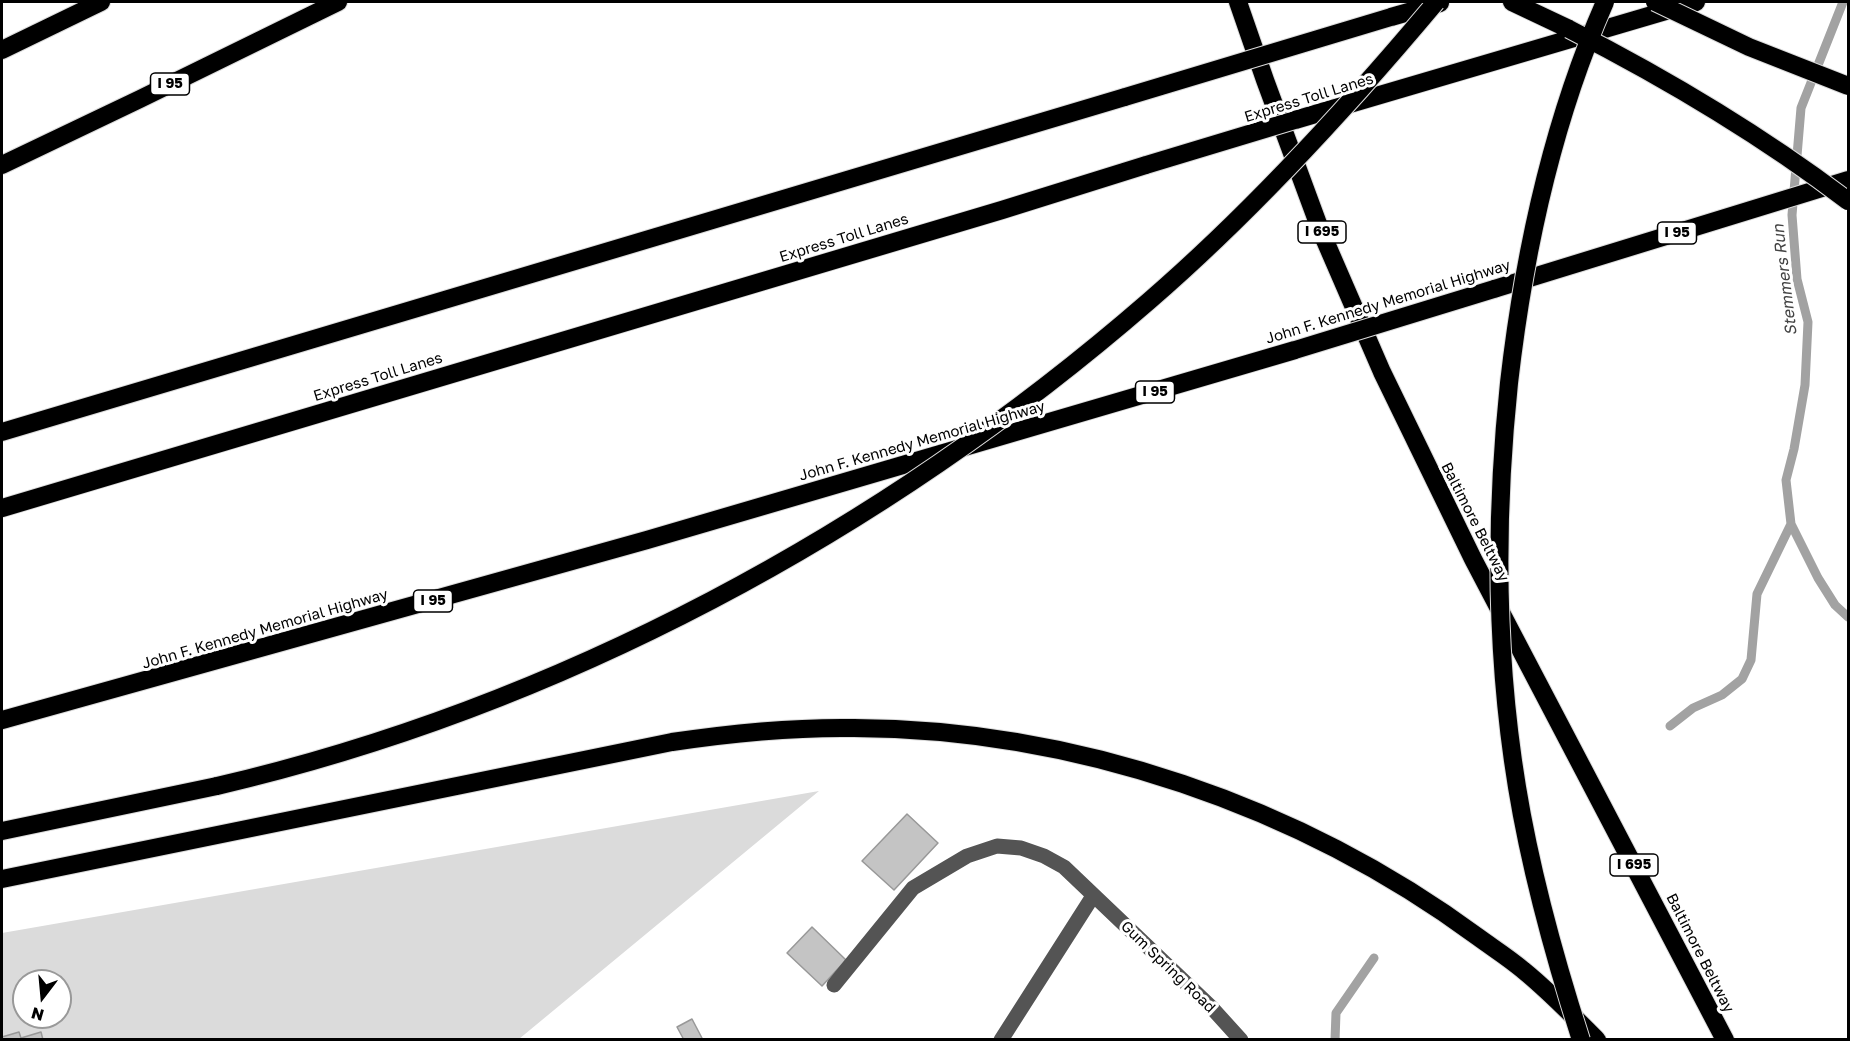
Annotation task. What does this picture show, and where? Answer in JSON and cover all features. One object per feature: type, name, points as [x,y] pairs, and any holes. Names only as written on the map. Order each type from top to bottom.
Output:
[{"type":"highway","points":[[2,50],[101,2]]},
{"type":"highway","name":"I 95","points":[[2,165],[338,2]]},
{"type":"highway","name":"Baltimore Beltway","points":[[1238,2],[1264,80],[1320,229],[1382,372],[1473,559],[1725,1040]]},
{"type":"highway","points":[[2,831],[260,776],[388,738],[469,709],[616,647],[769,568],[831,533],[1009,413],[1101,342],[1151,299],[1260,196],[1323,131],[1436,2]]},
{"type":"highway","points":[[2,432],[1444,2]]},
{"type":"highway","points":[[1512,2],[1654,73],[1739,124],[1848,201]]},
{"type":"highway","points":[[1581,1040],[1550,940],[1526,836],[1517,785],[1503,664],[1499,517],[1506,410],[1526,262],[1540,199],[1566,106],[1605,2]]},
{"type":"highway","points":[[1654,2],[1749,47],[1848,87]]},
{"type":"highway","name":"Express Toll Lanes","points":[[2,508],[1696,2]]},
{"type":"highway","name":"John F. Kennedy Memorial Highway","points":[[2,720],[659,537],[1295,350],[1848,180]]},
{"type":"highway","points":[[2,879],[672,742],[718,735],[802,729],[854,728],[948,733],[1087,756],[1180,783],[1276,820],[1360,861],[1442,910],[1523,970],[1597,1040]]},
{"type":"street","name":"Gum Spring Road","points":[[834,985],[913,888],[967,856],[997,846],[1021,848],[1065,867],[1212,1008],[1241,1040]]},
{"type":"street","points":[[1001,1040],[1093,896]]},
{"type":"shaded area","points":[[819,791],[519,1039],[2,1040],[2,933]]},
{"type":"building","points":[[907,814],[938,843],[894,890],[862,861]]},
{"type":"building","points":[[812,927],[846,960],[822,986],[787,953]]},
{"type":"building","points":[[692,1019],[703,1040],[684,1040],[677,1027]]},
{"type":"building","points":[[19,1032],[21,1038],[41,1032],[43,1040],[2,1040],[2,1037]]},
{"type":"waterway","name":"Stemmers Run","points":[[1843,2],[1801,108],[1792,215],[1797,279],[1808,322],[1805,385],[1786,480],[1791,524],[1818,578],[1835,605],[1848,617]]},
{"type":"waterway","points":[[1670,726],[1693,708],[1722,695],[1742,679],[1751,660],[1757,594],[1791,524]]},
{"type":"waterway","points":[[1335,1040],[1336,1013],[1374,958]]}]
